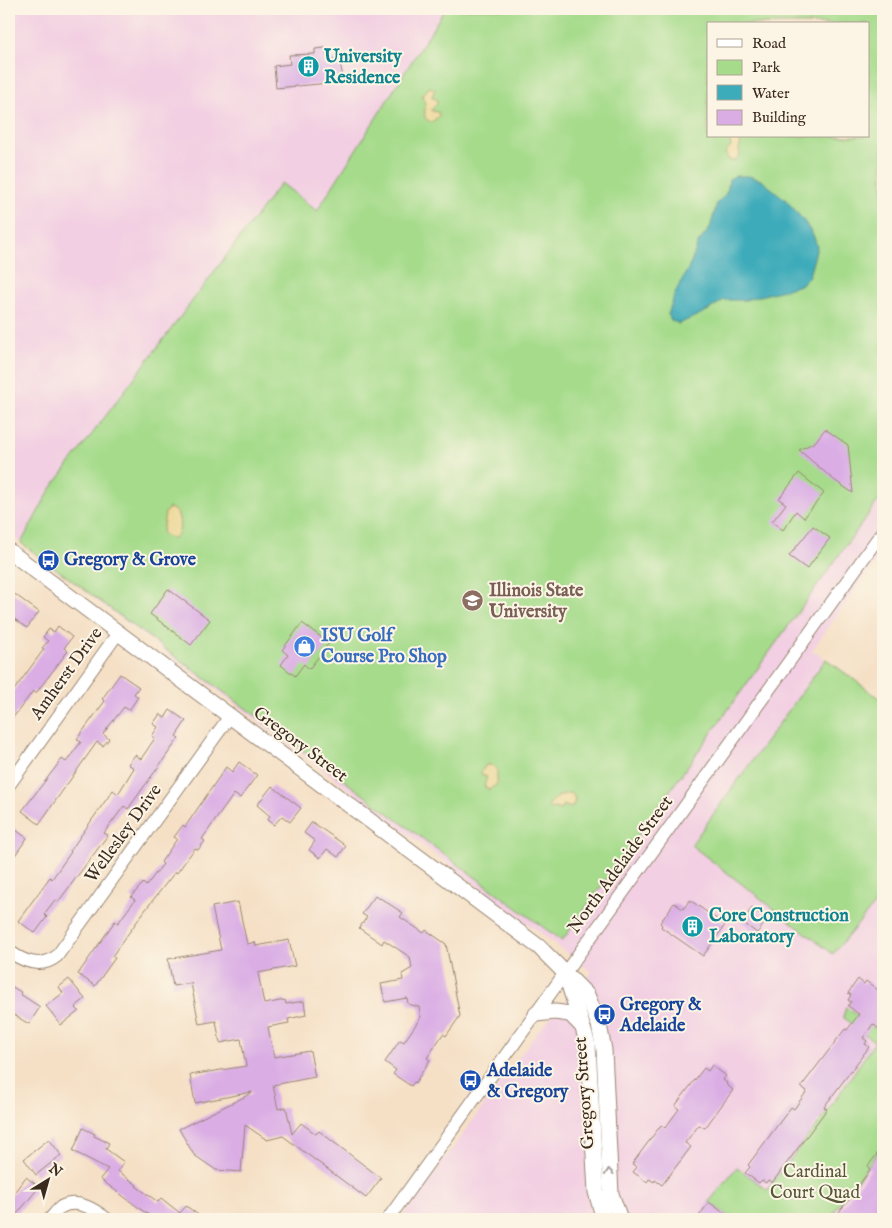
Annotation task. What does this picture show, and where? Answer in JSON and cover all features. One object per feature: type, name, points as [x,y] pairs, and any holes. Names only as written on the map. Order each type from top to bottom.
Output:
[{"type":"main road","name":"Gregory Street","points":[[9,551],[539,947],[587,995],[599,1025],[604,1050],[611,1194],[620,1219]]},
{"type":"main road","name":"Gregory Street","points":[[565,973],[574,1004],[584,1027],[589,1054],[596,1192],[604,1219]]},
{"type":"main road","points":[[536,1014],[555,1012],[570,1014],[584,1027]]},
{"type":"street","name":"North Adelaide Street","points":[[388,1219],[883,531]]},
{"type":"street","name":"Amherst Drive","points":[[9,785],[118,633]]},
{"type":"street","name":"Wellesley Drive","points":[[9,951],[25,961],[39,964],[50,962],[57,956],[230,716]]},
{"type":"street","points":[[50,1219],[62,1207],[78,1204],[95,1210],[107,1219]]},
{"type":"shaded area","name":"Illinois State University","points":[[9,9],[883,9],[883,552],[812,650],[883,701],[883,1219],[401,1219],[538,1031],[592,972],[9,534]]},
{"type":"green space","name":"Illinois State University","points":[[445,9],[883,9],[883,494],[562,941],[21,543],[50,490],[281,183],[317,211]]},
{"type":"green space","points":[[826,659],[883,701],[883,894],[833,954],[691,845]]},
{"type":"green space","name":"Cardinal Court Quad","points":[[846,1007],[883,1034],[883,1145],[829,1219],[732,1219],[709,1202],[737,1167],[767,1190],[815,1129],[875,1042],[843,1017]]},
{"type":"sand","points":[[429,87],[435,89],[432,97],[437,100],[437,104],[432,111],[438,112],[439,116],[432,122],[425,117],[425,103],[422,96]]},
{"type":"sand","points":[[731,138],[737,138],[741,143],[740,155],[734,161],[729,160],[725,153],[731,147]]},
{"type":"sand","points":[[169,508],[176,511],[180,522],[178,533],[174,538],[166,537],[162,532],[165,513]]},
{"type":"sand","points":[[486,765],[492,765],[497,770],[497,784],[489,790],[484,786],[487,777],[482,775],[481,772]]},
{"type":"sand","points":[[570,793],[575,799],[571,808],[563,805],[560,810],[548,807],[557,797]]},
{"type":"water","points":[[735,176],[749,176],[761,180],[785,199],[804,221],[814,237],[817,247],[809,276],[802,284],[794,287],[745,300],[724,300],[707,311],[679,324],[671,320],[668,314],[676,291],[691,263],[698,243],[710,228],[717,203],[725,195],[729,179]]},
{"type":"building","name":"University Residence","points":[[325,48],[328,60],[339,58],[343,77],[332,79],[329,83],[276,88],[274,66],[290,64],[289,55],[315,54],[315,49]]},
{"type":"building","points":[[825,429],[848,445],[853,493],[834,480],[799,450],[815,442]]},
{"type":"building","points":[[799,473],[824,493],[804,518],[796,511],[783,530],[772,522],[786,504],[779,499]]},
{"type":"building","points":[[813,526],[830,538],[807,569],[789,556]]},
{"type":"building","points":[[168,589],[210,620],[191,645],[150,614]]},
{"type":"building","points":[[9,590],[39,612],[27,628],[9,615]]},
{"type":"building","name":"ISU Golf Course Pro Shop","points":[[302,623],[329,643],[309,669],[304,664],[295,676],[281,665],[288,655],[282,650]]},
{"type":"building","points":[[58,626],[72,637],[64,648],[68,651],[36,693],[33,691],[9,723],[9,697],[44,649],[42,648],[48,641],[43,637],[49,629],[54,632]]},
{"type":"building","points":[[120,674],[139,687],[134,694],[138,697],[129,710],[124,707],[120,712],[103,734],[109,739],[103,746],[97,742],[39,824],[22,811],[62,759],[66,762],[81,742],[77,739],[105,701],[102,699]]},
{"type":"building","points":[[170,710],[186,721],[176,736],[179,738],[128,809],[124,806],[104,833],[108,835],[58,902],[55,900],[44,914],[47,917],[35,933],[18,921],[50,877],[52,879],[113,790],[118,794],[134,768],[128,764],[135,755],[141,759],[155,738],[152,736],[158,727],[153,724],[160,714],[165,718]]},
{"type":"building","points":[[239,762],[257,775],[240,798],[234,794],[202,839],[205,841],[198,850],[195,848],[177,873],[175,872],[146,909],[112,956],[115,958],[95,986],[78,974],[115,921],[118,923],[135,900],[131,897],[143,883],[146,886],[163,864],[161,862],[177,839],[174,837],[183,825],[185,827],[226,767],[232,772]]},
{"type":"building","points":[[272,786],[301,808],[290,822],[282,816],[274,825],[267,820],[270,816],[257,805]]},
{"type":"building","points":[[312,822],[346,846],[338,857],[327,849],[320,858],[309,850],[315,841],[304,833]]},
{"type":"building","points":[[9,825],[27,838],[9,864]]},
{"type":"building","points":[[375,896],[403,913],[400,917],[424,933],[426,930],[446,944],[460,1016],[446,1036],[443,1034],[427,1058],[430,1060],[411,1086],[393,1074],[396,1070],[385,1062],[400,1040],[404,1042],[421,1017],[419,1007],[408,1004],[407,998],[385,1002],[381,984],[403,980],[402,974],[412,968],[410,957],[384,940],[382,944],[359,928],[367,917],[362,914]]},
{"type":"building","name":"Core Construction Laboratory","points":[[690,900],[725,925],[703,956],[661,927],[660,923],[674,903],[683,909]]},
{"type":"building","points":[[238,902],[247,944],[255,942],[256,946],[289,940],[295,966],[258,973],[264,1004],[285,1000],[286,1004],[304,1001],[306,1015],[288,1019],[289,1023],[268,1027],[274,1057],[310,1051],[315,1077],[273,1085],[278,1109],[286,1107],[292,1134],[301,1123],[316,1134],[319,1131],[381,1178],[366,1198],[283,1136],[267,1140],[245,1125],[241,1172],[216,1170],[194,1155],[179,1129],[252,1093],[195,1103],[190,1075],[246,1066],[241,1039],[220,1043],[216,1021],[199,1024],[191,983],[173,986],[168,959],[221,950],[212,907]]},
{"type":"building","points":[[752,908],[767,920],[757,933],[742,922]]},
{"type":"building","points":[[69,979],[85,999],[75,1007],[79,1011],[61,1025],[46,1006],[63,993],[59,987]]},
{"type":"building","points":[[858,979],[864,984],[866,981],[882,993],[879,998],[883,1001],[883,1032],[873,1024],[863,1038],[867,1041],[865,1044],[869,1047],[824,1107],[827,1109],[772,1183],[768,1180],[766,1183],[762,1180],[759,1183],[745,1173],[750,1167],[748,1165],[791,1107],[794,1109],[807,1091],[801,1087],[845,1029],[847,1030],[859,1014],[848,1006],[851,1002],[848,1000],[851,995],[848,993]]},
{"type":"building","points":[[9,985],[40,1007],[29,1024],[9,1012]]},
{"type":"building","points":[[712,1065],[726,1076],[723,1080],[733,1090],[705,1128],[699,1125],[685,1143],[691,1147],[662,1185],[655,1180],[654,1182],[649,1179],[647,1182],[633,1172],[637,1167],[632,1164],[661,1125],[665,1128],[679,1109],[675,1106],[704,1068],[708,1071]]},
{"type":"building","points":[[83,1128],[109,1143],[106,1149],[124,1162],[118,1171],[136,1186],[158,1202],[161,1198],[180,1213],[186,1206],[204,1219],[154,1219],[100,1179],[108,1169],[73,1151]]},
{"type":"building","points":[[49,1139],[61,1155],[36,1175],[24,1159]]},
{"type":"building","points":[[883,1146],[883,1204],[872,1219],[834,1219],[870,1170],[868,1166]]},
{"type":"building","points":[[26,1177],[39,1187],[13,1219],[9,1219],[9,1199]]},
{"type":"building","points":[[709,1202],[732,1219],[697,1219]]},
{"type":"place","name":"University Residence","points":[[308,67]]},
{"type":"place","name":"Gregory & Grove","points":[[48,560]]},
{"type":"place","name":"Illinois State University","points":[[473,601]]},
{"type":"place","name":"ISU Golf Course Pro Shop","points":[[305,646]]},
{"type":"place","name":"Core Construction Laboratory","points":[[693,926]]},
{"type":"place","name":"Gregory & Adelaide","points":[[604,1015]]},
{"type":"place","name":"Adelaide & Gregory","points":[[471,1081]]}]
